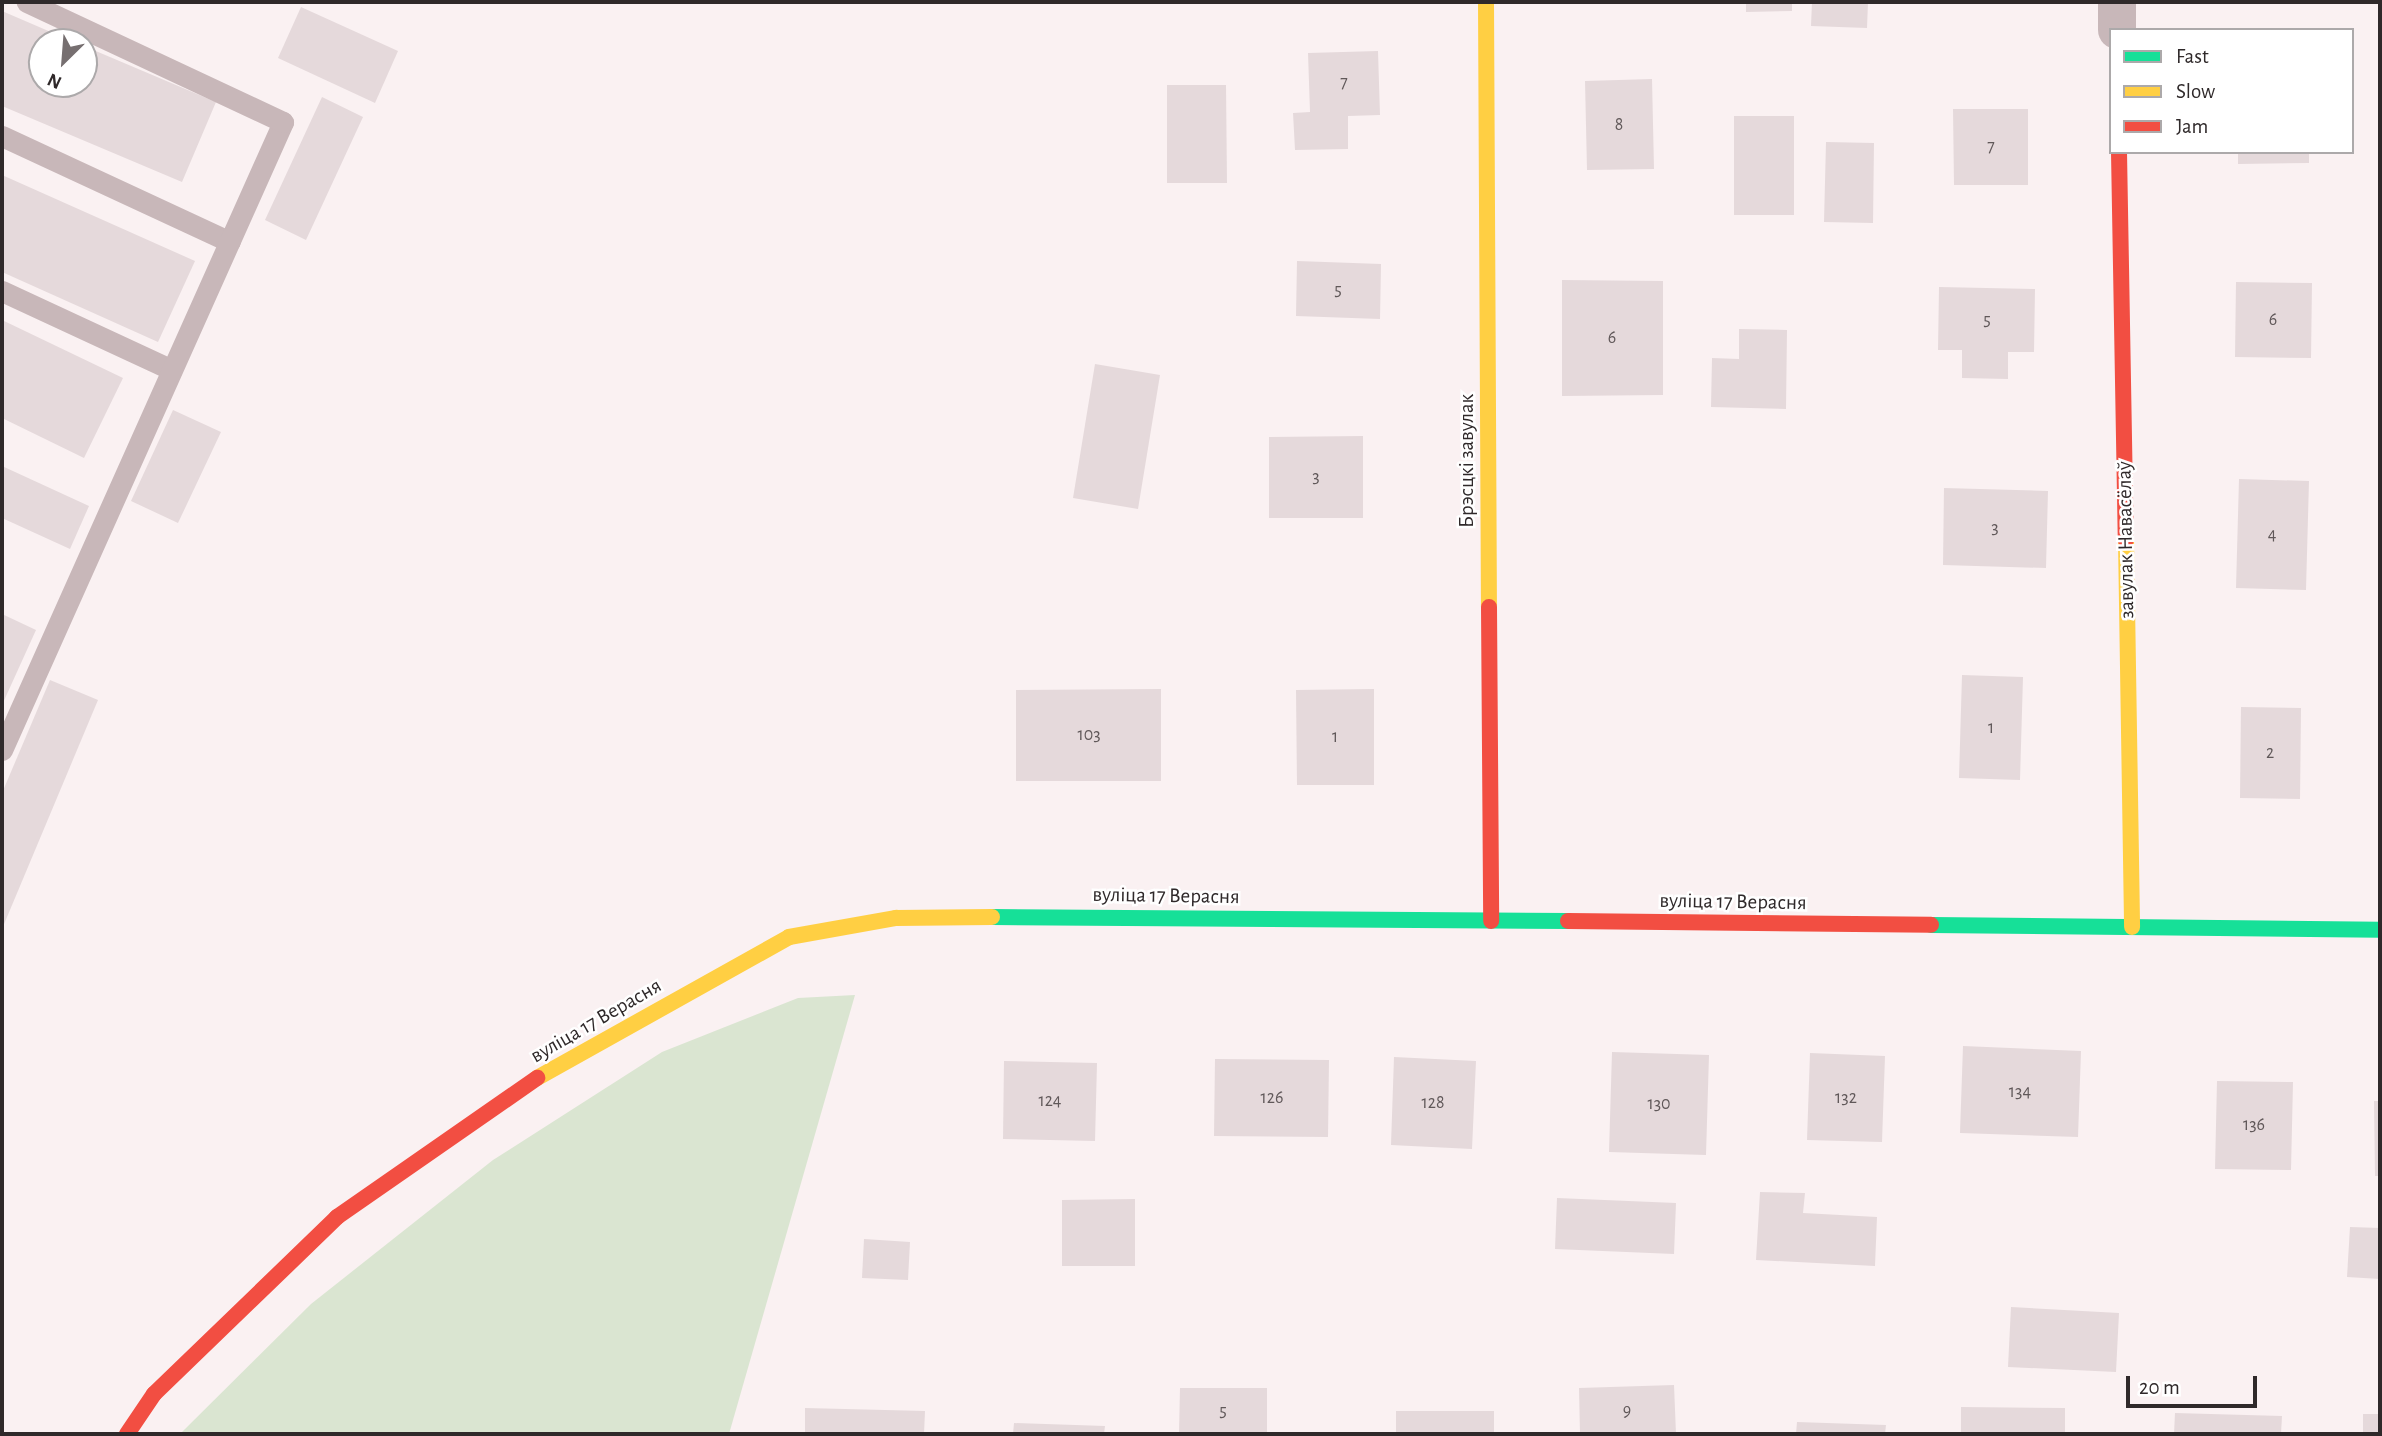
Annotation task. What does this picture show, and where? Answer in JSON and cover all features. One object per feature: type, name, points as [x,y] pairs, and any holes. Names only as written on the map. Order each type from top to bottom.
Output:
[{"type":"street","name":"Брэсцкі завулак","points":[[1486,2],[1491,921]]},
{"type":"street","points":[[2117,2],[2117,28]]},
{"type":"street","name":"завулак Навасёлаў","points":[[2119,154],[2132,927]]},
{"type":"street","name":"вуліца 17 Верасня","points":[[127,1434],[154,1394],[337,1217],[556,1065],[789,937],[896,918],[2380,930]]},
{"type":"lane","points":[[2,751],[284,122],[27,2]]},
{"type":"lane","points":[[2,136],[230,242]]},
{"type":"lane","points":[[2,290],[172,370]]},
{"type":"green space","points":[[855,995],[729,1434],[180,1434],[311,1304],[493,1160],[662,1052],[798,998]]},
{"type":"building","points":[[1746,2],[1792,2],[1792,11],[1746,12]]},
{"type":"building","points":[[1812,2],[1868,2],[1867,28],[1811,26]]},
{"type":"building","points":[[301,7],[398,51],[375,103],[278,58]]},
{"type":"building","points":[[2,11],[41,28],[28,28],[28,98],[98,98],[98,52],[216,102],[182,182],[2,106]]},
{"type":"building","points":[[1378,51],[1380,115],[1348,116],[1348,149],[1295,150],[1293,113],[1310,112],[1308,53]]},
{"type":"building","points":[[1652,79],[1654,169],[1587,170],[1585,81]]},
{"type":"building","points":[[1167,85],[1226,85],[1227,183],[1167,183]]},
{"type":"building","points":[[322,97],[363,117],[306,240],[265,220]]},
{"type":"building","points":[[1953,109],[2028,109],[2028,185],[1954,185]]},
{"type":"building","points":[[1734,116],[1794,116],[1794,215],[1734,215]]},
{"type":"building","points":[[1826,142],[1874,143],[1873,223],[1824,222]]},
{"type":"building","points":[[2238,154],[2309,154],[2309,163],[2238,164]]},
{"type":"building","points":[[2,175],[195,261],[158,342],[2,272]]},
{"type":"building","points":[[1297,261],[1381,264],[1380,319],[1296,316]]},
{"type":"building","points":[[1562,280],[1663,281],[1663,395],[1562,396]]},
{"type":"building","points":[[2236,282],[2312,283],[2311,358],[2235,357]]},
{"type":"building","points":[[1939,287],[2035,289],[2034,352],[2008,352],[2008,379],[1962,378],[1962,350],[1938,350]]},
{"type":"building","points":[[2,320],[123,378],[84,458],[2,418]]},
{"type":"building","points":[[1739,329],[1787,330],[1786,409],[1711,407],[1712,358],[1739,359]]},
{"type":"building","points":[[1095,364],[1160,375],[1138,509],[1073,498]]},
{"type":"building","points":[[173,410],[221,432],[178,523],[131,501]]},
{"type":"building","points":[[1363,436],[1363,518],[1269,518],[1269,437]]},
{"type":"building","points":[[2,466],[89,506],[70,549],[2,518]]},
{"type":"building","points":[[2239,479],[2309,481],[2306,590],[2236,588]]},
{"type":"building","points":[[1944,488],[2048,491],[2046,568],[1943,565]]},
{"type":"building","points":[[2,614],[36,630],[2,705]]},
{"type":"building","points":[[1962,675],[2023,677],[2020,780],[1959,778]]},
{"type":"building","points":[[50,680],[98,700],[2,929],[2,793]]},
{"type":"building","points":[[1161,689],[1161,781],[1016,781],[1016,690]]},
{"type":"building","points":[[1374,689],[1374,785],[1297,785],[1296,690]]},
{"type":"building","points":[[2241,707],[2301,708],[2300,799],[2240,798]]},
{"type":"building","points":[[1963,1046],[2081,1051],[2078,1137],[1960,1133]]},
{"type":"building","points":[[1612,1052],[1709,1055],[1706,1155],[1609,1152]]},
{"type":"building","points":[[1810,1053],[1885,1056],[1882,1142],[1807,1140]]},
{"type":"building","points":[[1394,1057],[1476,1061],[1472,1149],[1391,1145]]},
{"type":"building","points":[[1215,1059],[1329,1060],[1328,1137],[1214,1136]]},
{"type":"building","points":[[1004,1061],[1097,1063],[1095,1141],[1003,1139]]},
{"type":"building","points":[[2217,1081],[2293,1082],[2291,1170],[2215,1169]]},
{"type":"building","points":[[2374,1101],[2380,1101],[2380,1176],[2375,1176]]},
{"type":"building","points":[[1760,1192],[1805,1193],[1803,1213],[1877,1217],[1875,1266],[1756,1260]]},
{"type":"building","points":[[1557,1198],[1676,1203],[1674,1254],[1555,1249]]},
{"type":"building","points":[[1135,1199],[1135,1266],[1062,1266],[1062,1200]]},
{"type":"building","points":[[2350,1227],[2380,1228],[2380,1279],[2347,1277]]},
{"type":"building","points":[[864,1239],[910,1242],[908,1280],[862,1278]]},
{"type":"building","points":[[2011,1307],[2119,1313],[2116,1372],[2008,1367]]},
{"type":"building","points":[[1674,1385],[1676,1434],[1580,1434],[1579,1388]]},
{"type":"building","points":[[1180,1388],[1267,1388],[1267,1434],[1179,1434]]},
{"type":"building","points":[[1961,1407],[2065,1408],[2065,1434],[1961,1434]]},
{"type":"building","points":[[805,1408],[925,1411],[924,1434],[805,1434]]},
{"type":"building","points":[[1396,1411],[1494,1411],[1494,1434],[1396,1434]]},
{"type":"building","points":[[2175,1413],[2282,1416],[2281,1434],[2174,1434]]},
{"type":"building","points":[[2363,1414],[2380,1414],[2380,1434],[2363,1434]]},
{"type":"building","points":[[1797,1422],[1886,1425],[1885,1434],[1796,1434]]},
{"type":"building","points":[[1014,1423],[1105,1426],[1104,1434],[1013,1434]]},
{"type":"traffic: fast","points":[[992,917],[1568,921]]},
{"type":"traffic: fast","points":[[1931,925],[2380,930]]},
{"type":"traffic: slow","points":[[1486,2],[1489,607]]},
{"type":"traffic: slow","points":[[2126,540],[2132,927]]},
{"type":"traffic: slow","points":[[537,1078],[789,937],[896,918],[992,917]]},
{"type":"traffic: jam","points":[[2119,154],[2126,540]]},
{"type":"traffic: jam","points":[[1489,607],[1491,921]]},
{"type":"traffic: jam","points":[[1568,921],[1931,925]]},
{"type":"traffic: jam","points":[[127,1434],[154,1394],[337,1217],[537,1078]]}]
